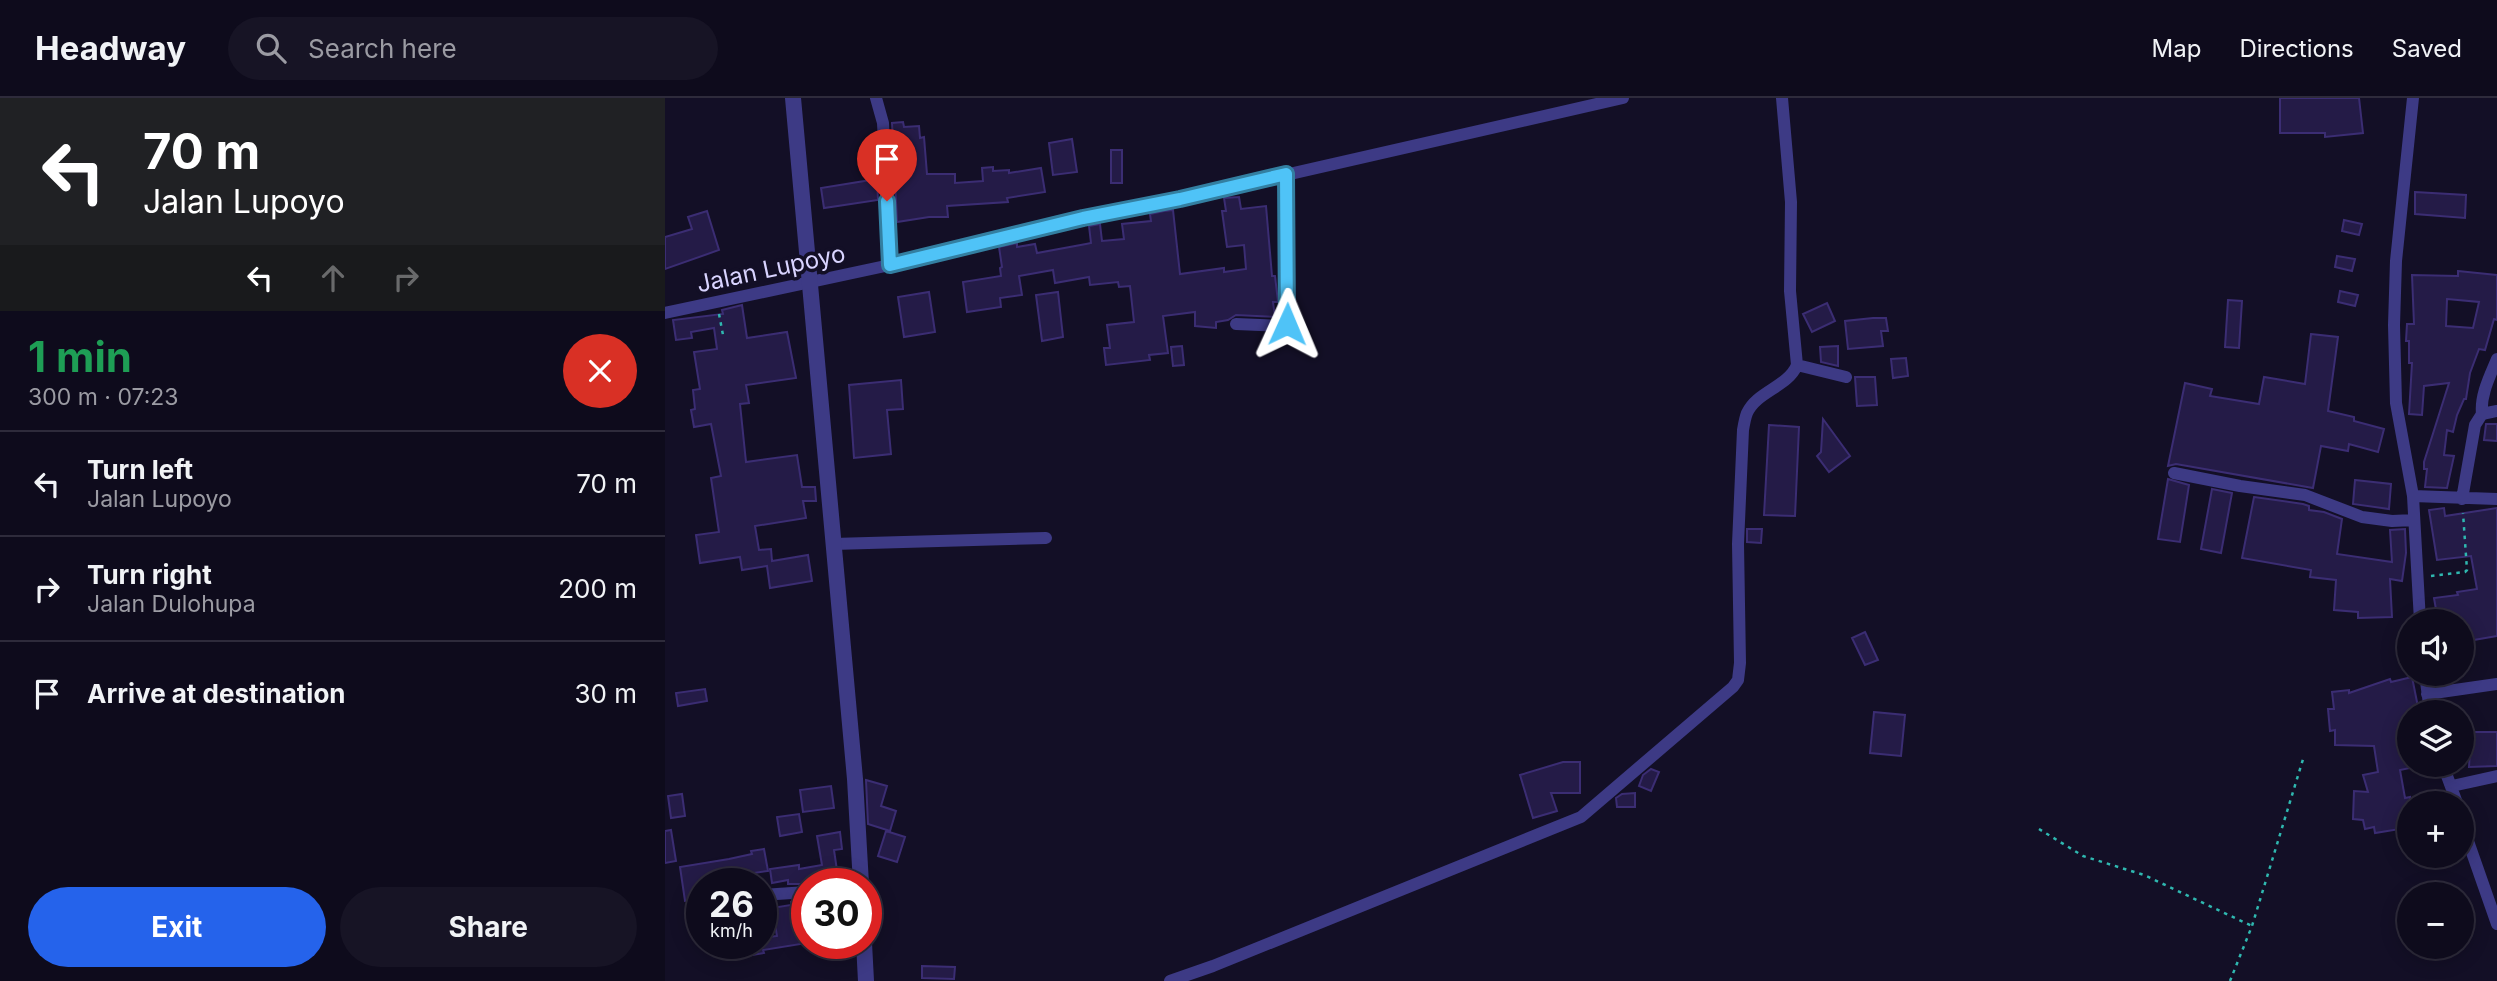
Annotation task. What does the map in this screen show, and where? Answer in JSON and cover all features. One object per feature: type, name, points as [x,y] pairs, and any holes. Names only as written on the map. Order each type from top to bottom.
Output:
[{"type":"street","points":[[793,98],[855,779],[860,868]]},
{"type":"street","points":[[876,98],[883,123],[890,265]]},
{"type":"street","name":"Jalan Lupoyo","points":[[665,313],[717,301],[810,273],[890,265],[1083,218],[1180,199],[1623,98]]},
{"type":"street","points":[[1170,981],[1213,967],[1581,817],[1738,680],[1738,544],[1743,430],[1747,411],[1762,395],[1791,376],[1797,365],[1790,291],[1791,202],[1783,98]]},
{"type":"street","points":[[2413,98],[2396,261],[2394,325],[2396,403],[2413,496],[2419,609]]},
{"type":"street","points":[[1236,324],[1284,326],[1289,321],[1286,174]]},
{"type":"street","points":[[2462,499],[2475,425],[2482,414],[2481,404],[2497,359]]},
{"type":"street","points":[[1797,365],[1846,377]]},
{"type":"street","points":[[2482,414],[2497,411]]},
{"type":"street","points":[[2174,473],[2305,495],[2373,519],[2414,520]]},
{"type":"street","points":[[2413,496],[2497,499]]},
{"type":"street","points":[[834,544],[1046,538]]},
{"type":"street","points":[[2427,694],[2497,684]]},
{"type":"street","points":[[2426,686],[2428,700]]},
{"type":"street","points":[[2452,786],[2497,776]]},
{"type":"street","points":[[2448,777],[2453,791]]},
{"type":"street","points":[[2474,858],[2497,924]]},
{"type":"street","points":[[865,959],[866,981]]},
{"type":"path","points":[[717,301],[723,335]]},
{"type":"path","points":[[2417,577],[2467,570],[2462,499]]},
{"type":"path","points":[[2230,981],[2252,926],[2304,756]]},
{"type":"path","points":[[2039,829],[2083,856],[2144,875],[2252,926]]},
{"type":"building","points":[[2280,98],[2359,98],[2363,133],[2325,137],[2325,133],[2280,133]]},
{"type":"building","points":[[903,122],[904,127],[919,126],[920,138],[924,137],[927,174],[955,174],[955,183],[983,181],[982,168],[993,167],[993,171],[1009,170],[1009,173],[1041,168],[1045,192],[1007,198],[1008,202],[947,206],[948,217],[897,222],[892,123]]},
{"type":"building","points":[[1072,139],[1077,172],[1053,175],[1049,143]]},
{"type":"building","points":[[1111,150],[1122,150],[1122,183],[1111,183]]},
{"type":"building","points":[[877,179],[878,200],[824,208],[821,188]]},
{"type":"building","points":[[2415,192],[2466,195],[2465,218],[2415,214]]},
{"type":"building","points":[[1239,197],[1241,209],[1266,206],[1272,276],[1275,276],[1278,302],[1273,302],[1275,317],[1236,315],[1216,322],[1216,328],[1195,326],[1195,312],[1163,316],[1168,353],[1149,355],[1150,360],[1106,365],[1104,348],[1110,348],[1107,325],[1134,322],[1130,286],[1119,287],[1118,282],[1090,285],[1089,277],[1055,283],[1053,270],[1019,276],[1022,295],[1000,298],[1001,307],[967,312],[963,282],[1001,276],[999,247],[1017,243],[1017,247],[1035,244],[1037,253],[1091,243],[1089,226],[1100,224],[1102,241],[1124,239],[1122,224],[1151,221],[1150,214],[1164,211],[1173,210],[1180,274],[1224,268],[1224,272],[1246,269],[1244,245],[1227,247],[1222,211],[1226,211],[1224,198]]},
{"type":"building","points":[[707,211],[719,250],[665,269],[665,237],[692,229],[688,217]]},
{"type":"building","points":[[2344,220],[2362,224],[2359,235],[2342,231]]},
{"type":"building","points":[[2337,256],[2355,259],[2352,271],[2335,267]]},
{"type":"building","points":[[2458,271],[2497,275],[2497,320],[2494,319],[2485,350],[2479,349],[2470,373],[2466,399],[2457,415],[2453,432],[2447,430],[2444,455],[2454,456],[2447,488],[2425,487],[2427,469],[2424,469],[2424,462],[2449,383],[2424,386],[2422,415],[2409,414],[2412,363],[2409,363],[2409,341],[2406,341],[2407,324],[2414,324],[2412,275],[2458,276]],"holes":[[[2447,299],[2479,302],[2473,328],[2446,326]]]},
{"type":"building","points":[[2340,291],[2358,295],[2355,306],[2338,302]]},
{"type":"building","points":[[929,292],[935,332],[904,337],[898,297]]},
{"type":"building","points":[[1058,292],[1063,337],[1042,341],[1036,295]]},
{"type":"building","points":[[2228,300],[2242,301],[2239,348],[2225,347]]},
{"type":"building","points":[[1827,303],[1835,321],[1812,332],[1803,314]]},
{"type":"building","points":[[742,305],[747,338],[787,332],[796,378],[746,385],[749,403],[740,404],[746,462],[797,455],[802,487],[815,487],[816,501],[803,501],[806,518],[755,526],[759,550],[771,549],[772,561],[808,555],[812,581],[770,588],[767,566],[742,570],[740,557],[700,563],[696,535],[719,532],[711,478],[721,476],[711,424],[694,427],[691,410],[695,409],[693,390],[700,389],[694,352],[717,349],[714,328],[691,332],[692,338],[676,340],[673,320],[723,314],[722,310]]},
{"type":"building","points":[[1886,318],[1888,331],[1881,331],[1883,346],[1848,349],[1845,321]]},
{"type":"building","points":[[2311,334],[2338,337],[2328,411],[2354,417],[2354,421],[2384,429],[2378,452],[2349,444],[2348,451],[2321,446],[2313,488],[2176,464],[2168,466],[2185,383],[2212,389],[2210,396],[2259,404],[2264,377],[2305,384]]},
{"type":"building","points":[[1182,346],[1184,365],[1173,366],[1171,347]]},
{"type":"building","points":[[1838,346],[1838,366],[1821,362],[1820,347]]},
{"type":"building","points":[[1906,358],[1908,376],[1893,378],[1891,359]]},
{"type":"building","points":[[1855,377],[1875,377],[1877,405],[1857,406]]},
{"type":"building","points":[[901,380],[903,409],[887,410],[891,454],[854,458],[849,385]]},
{"type":"building","points":[[1823,419],[1850,456],[1829,472],[1817,456],[1821,452]]},
{"type":"building","points":[[2486,424],[2497,424],[2497,441],[2484,440]]},
{"type":"building","points":[[1769,425],[1799,427],[1795,516],[1764,515]]},
{"type":"building","points":[[2168,479],[2189,485],[2180,542],[2158,539]]},
{"type":"building","points":[[2355,480],[2391,484],[2389,509],[2353,504]]},
{"type":"building","points":[[2212,489],[2232,493],[2221,553],[2201,549]]},
{"type":"building","points":[[2254,497],[2303,504],[2309,506],[2309,510],[2342,519],[2337,554],[2392,562],[2390,530],[2405,529],[2406,553],[2402,581],[2390,579],[2392,617],[2358,618],[2358,612],[2334,610],[2336,580],[2310,577],[2311,570],[2242,558]]},
{"type":"building","points":[[2444,508],[2445,516],[2497,508],[2497,636],[2474,640],[2474,609],[2436,609],[2434,598],[2477,589],[2471,556],[2437,560],[2429,510]]},
{"type":"building","points":[[1747,529],[1762,529],[1761,543],[1747,542]]},
{"type":"building","points":[[1865,632],[1878,660],[1865,665],[1852,638]]},
{"type":"building","points":[[2390,679],[2391,682],[2397,681],[2397,686],[2414,686],[2417,700],[2397,700],[2397,777],[2401,777],[2404,791],[2397,791],[2397,829],[2375,833],[2374,827],[2365,829],[2363,820],[2353,819],[2354,791],[2368,792],[2363,775],[2378,772],[2374,746],[2335,745],[2335,730],[2330,731],[2328,709],[2334,709],[2332,692],[2349,690],[2349,693]]},
{"type":"building","points":[[705,689],[707,701],[678,706],[676,693]]},
{"type":"building","points":[[1874,712],[1905,715],[1901,756],[1870,753]]},
{"type":"building","points":[[2474,732],[2497,732],[2497,766],[2474,767]]},
{"type":"building","points":[[1563,762],[1580,762],[1580,793],[1551,793],[1557,811],[1533,818],[1520,775]]},
{"type":"building","points":[[1651,769],[1659,772],[1651,791],[1639,786],[1643,775]]},
{"type":"building","points":[[866,780],[887,786],[881,806],[896,811],[890,831],[868,824]]},
{"type":"building","points":[[831,786],[834,808],[803,812],[800,790]]},
{"type":"building","points":[[1635,793],[1635,807],[1617,807],[1616,798],[1622,794]]},
{"type":"building","points":[[682,794],[685,816],[671,818],[668,796]]},
{"type":"building","points":[[799,814],[802,832],[780,836],[777,817]]},
{"type":"building","points":[[671,830],[676,861],[665,863],[665,831]]},
{"type":"building","points":[[886,831],[905,837],[897,862],[878,856]]},
{"type":"building","points":[[840,832],[842,849],[834,850],[837,868],[805,868],[822,865],[817,836]]},
{"type":"building","points":[[764,849],[767,868],[686,868],[685,901],[680,867],[752,854],[751,851]]},
{"type":"building","points":[[799,865],[799,868],[791,868],[791,884],[788,884],[788,880],[777,882],[777,868]]},
{"type":"building","points":[[791,905],[791,946],[777,948],[777,907]]},
{"type":"building","points":[[922,966],[955,967],[954,979],[922,978]]},
{"type":"route","points":[[887,201],[890,265],[1083,218],[1286,174],[1287,324]]}]
